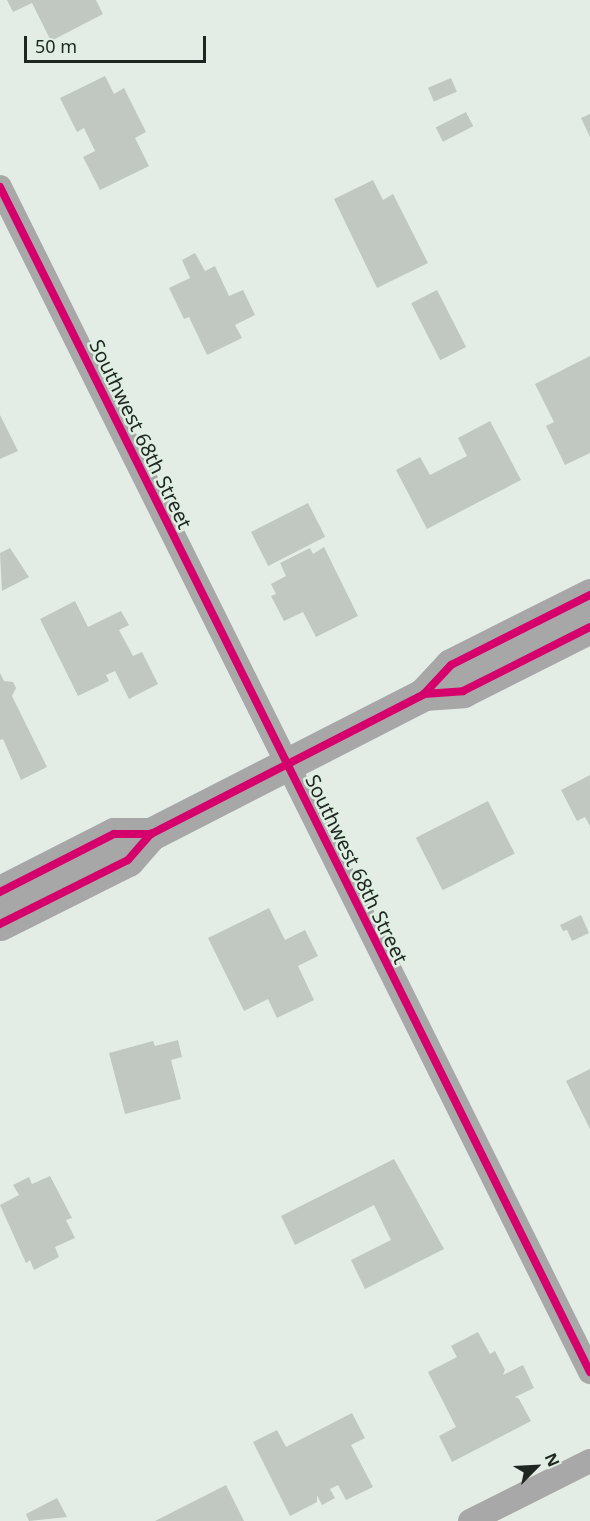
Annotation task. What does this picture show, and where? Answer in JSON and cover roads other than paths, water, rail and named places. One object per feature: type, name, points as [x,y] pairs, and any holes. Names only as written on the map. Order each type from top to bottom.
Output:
[{"type":"street","name":"Southwest 68th Street","points":[[0,187],[590,1372]]},
{"type":"street","points":[[0,924],[128,860],[151,834],[424,694],[452,665],[590,595]]},
{"type":"street","points":[[424,694],[463,691],[590,627]]},
{"type":"street","points":[[0,892],[114,834],[151,834]]},
{"type":"street","points":[[470,1521],[590,1461]]}]
